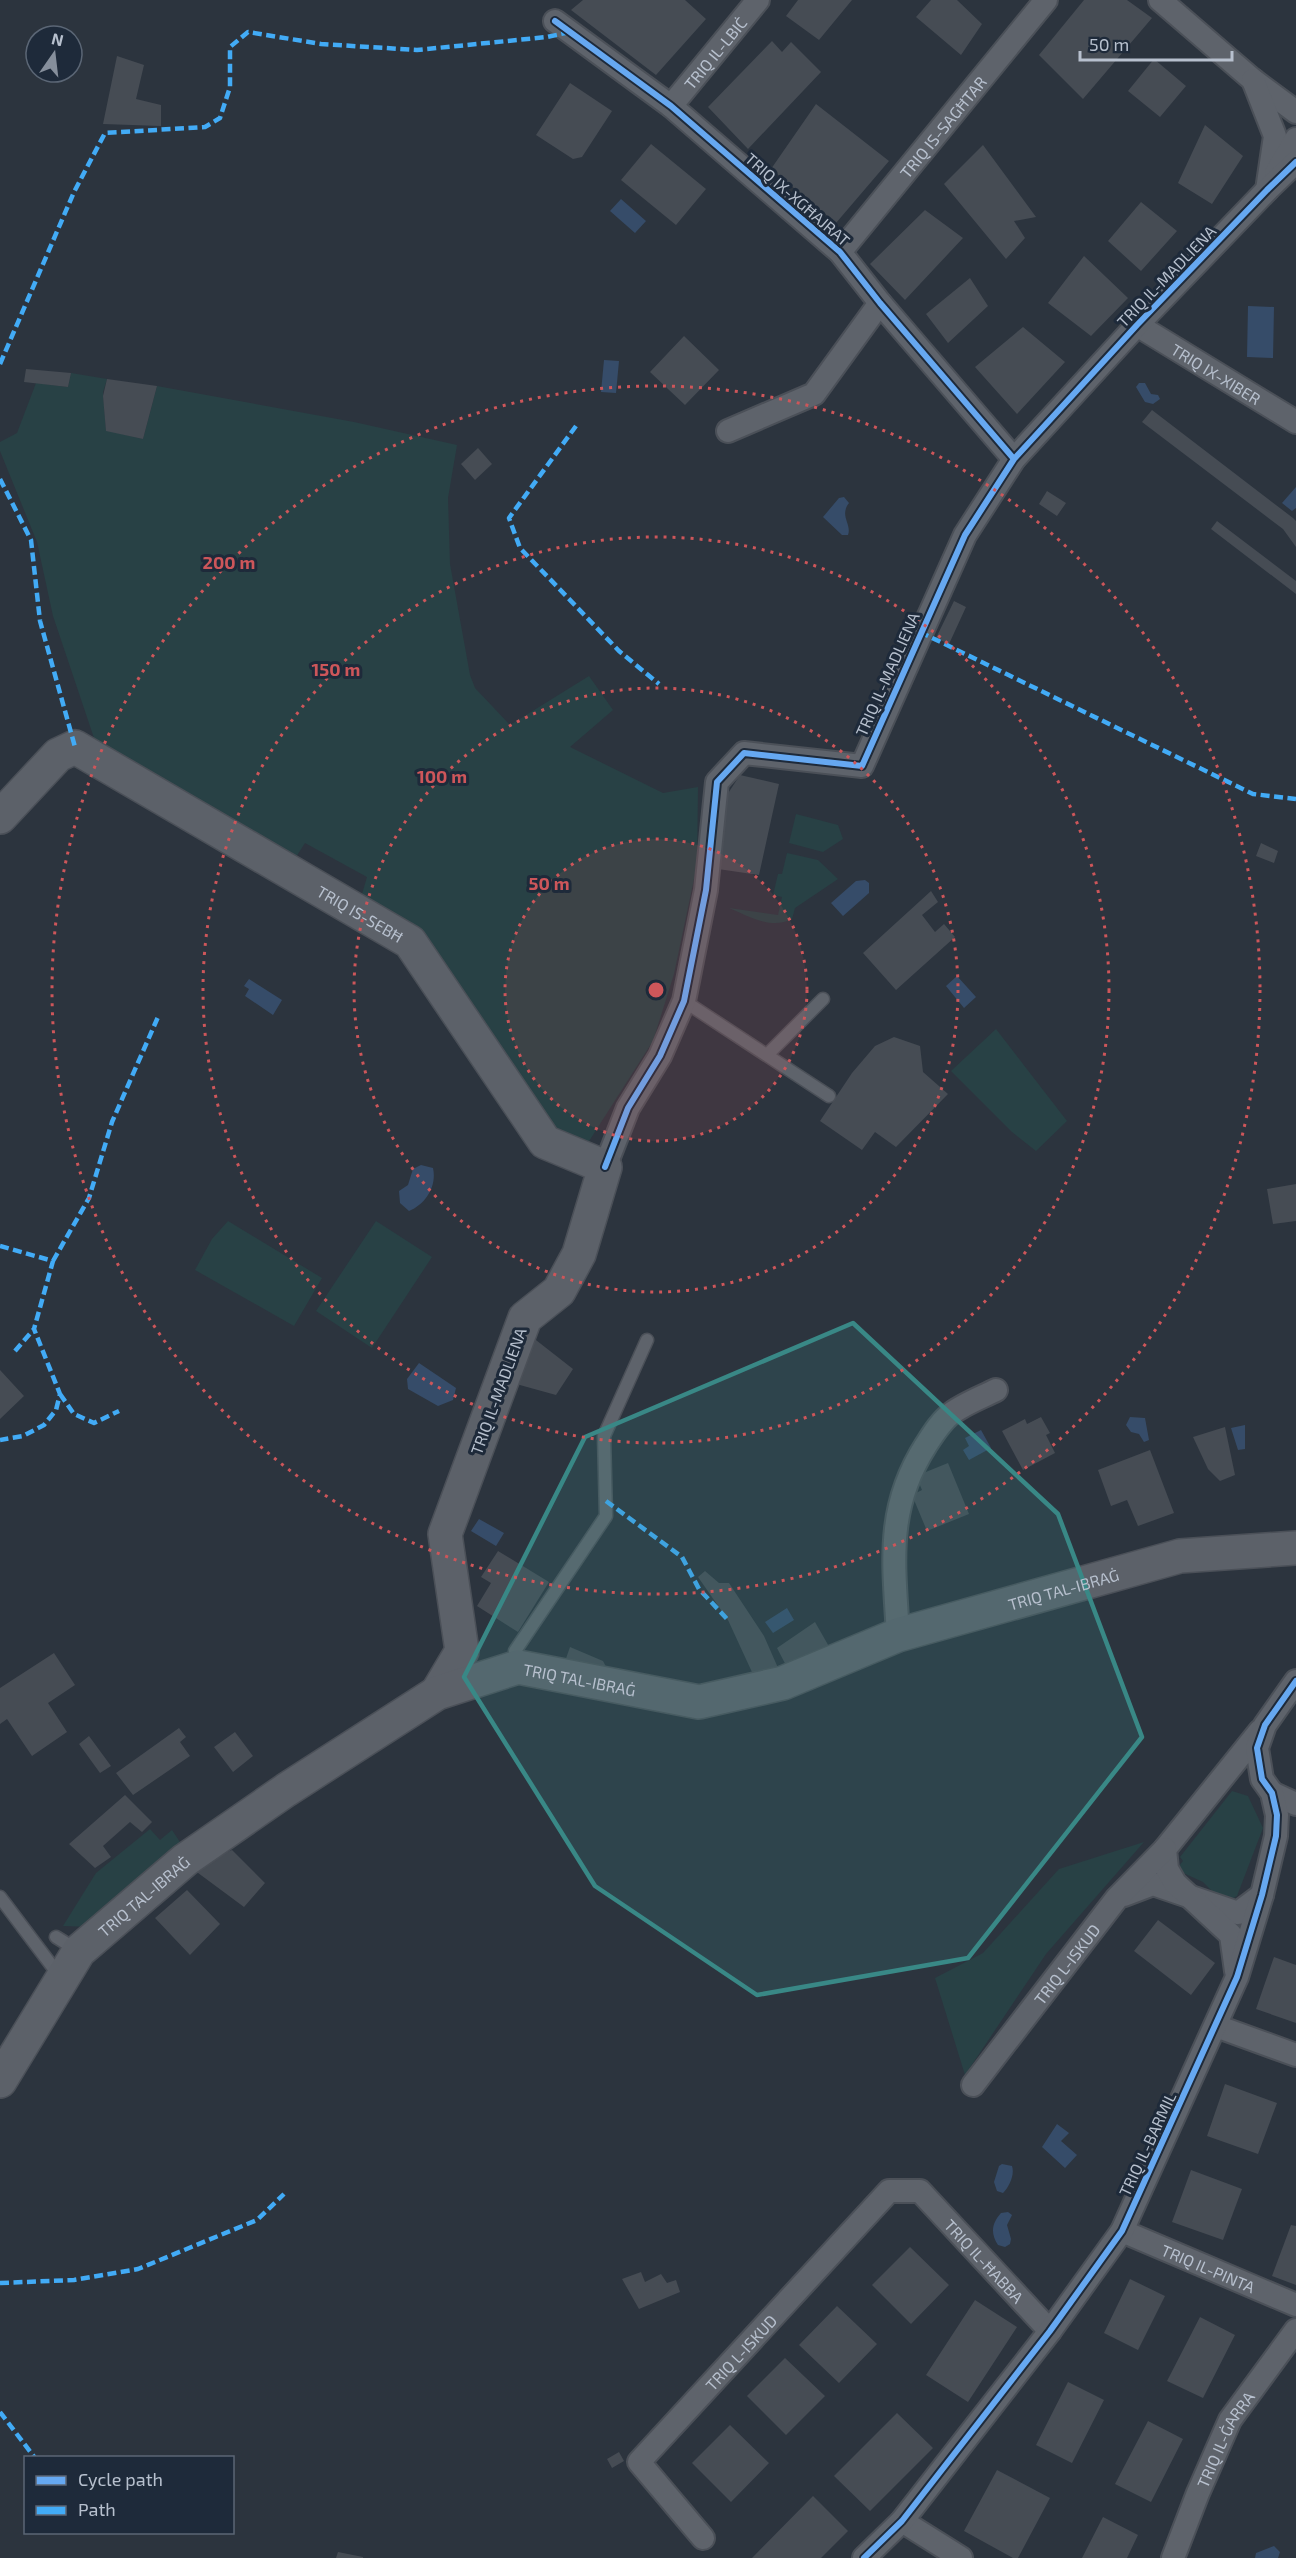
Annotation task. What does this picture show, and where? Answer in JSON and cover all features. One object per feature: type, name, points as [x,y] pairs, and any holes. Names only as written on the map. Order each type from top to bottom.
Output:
[{"type":"main road","name":"TRIQ IS-SEBĦ","points":[[0,817],[58,755],[75,747],[410,942],[545,1142],[605,1167]]},
{"type":"main road","name":"TRIQ IL-MADLIENA","points":[[462,1651],[445,1534],[525,1318],[559,1291],[579,1254],[605,1167]]},
{"type":"main road","name":"TRIQ TAL-IBRAĠ","points":[[0,2081],[61,1979],[67,1944],[285,1790],[437,1693],[518,1667],[699,1702],[783,1683],[898,1635],[1180,1556],[1296,1548]]},
{"type":"main road","points":[[437,1693],[462,1651],[518,1667]]},
{"type":"street","name":"TRIQ IL-LBIĊ","points":[[670,106],[758,0]]},
{"type":"street","name":"TRIQ IS-SAGĦTAR","points":[[840,252],[1046,0]]},
{"type":"street","points":[[1160,0],[1253,80],[1296,112]]},
{"type":"street","name":"TRIQ IX-XGĦAJRAT","points":[[555,21],[670,106],[840,252],[880,303],[1014,459]]},
{"type":"street","points":[[1253,80],[1275,136],[1267,190]]},
{"type":"street","points":[[1268,118],[1296,134]]},
{"type":"street","name":"TRIQ IL-MADLIENA","points":[[1267,190],[1296,139]]},
{"type":"street","name":"TRIQ IL-MADLIENA","points":[[605,1167],[628,1108],[660,1056],[684,1001],[706,890],[717,782],[744,753],[862,766],[965,535],[1014,459],[1137,325],[1296,162]]},
{"type":"street","points":[[728,431],[814,394],[880,303]]},
{"type":"street","name":"TRIQ IX-XIBER","points":[[1137,325],[1296,422]]},
{"type":"street","points":[[898,1635],[894,1563],[895,1521],[902,1492],[919,1455],[952,1413],[996,1390]]},
{"type":"street","name":"TRIQ IL-BARMIL","points":[[864,2558],[902,2521],[1050,2331],[1122,2231],[1237,1977],[1262,1895],[1276,1836],[1277,1815],[1257,1748],[1265,1725],[1296,1681]]},
{"type":"street","name":"TRIQ L-ISKUD","points":[[974,2085],[1117,1898],[1164,1849],[1265,1725]]},
{"type":"street","points":[[1222,1779],[1249,1773],[1296,1804]]},
{"type":"street","points":[[1276,1836],[1296,1824]]},
{"type":"street","points":[[1164,1849],[1167,1869],[1175,1883],[1231,1935],[1237,1977]]},
{"type":"street","points":[[1117,1898],[1153,1884],[1238,1912],[1262,1895]]},
{"type":"street","points":[[1216,2026],[1296,2055]]},
{"type":"street","name":"TRIQ L-ISKUD","points":[[703,2538],[639,2462],[889,2191],[920,2191]]},
{"type":"street","name":"TRIQ IL-ĦABBA","points":[[920,2191],[1050,2331]]},
{"type":"street","name":"TRIQ IL-PINTA","points":[[1122,2231],[1296,2305]]},
{"type":"street","name":"TRIQ IL-ĠARRA","points":[[1173,2558],[1230,2420],[1296,2330]]},
{"type":"street","points":[[902,2521],[961,2558]]},
{"type":"lane","points":[[768,1054],[823,999]]},
{"type":"lane","points":[[684,1001],[829,1096]]},
{"type":"lane","points":[[518,1667],[515,1651],[606,1516],[604,1436],[647,1340]]},
{"type":"lane","points":[[0,1898],[61,1979]]},
{"type":"highlighted area","points":[[853,1323],[1058,1514],[1142,1737],[968,1958],[757,1995],[595,1886],[464,1677],[585,1437]]},
{"type":"green space","points":[[71,373],[107,379],[103,392],[106,430],[143,439],[157,386],[354,422],[457,445],[448,498],[450,564],[470,675],[475,688],[510,725],[589,676],[613,710],[570,747],[663,793],[698,787],[697,865],[674,974],[653,1041],[584,1149],[562,1142],[474,1026],[442,958],[411,933],[360,901],[367,877],[305,843],[296,857],[94,738],[53,616],[37,542],[0,451],[0,442],[17,433],[36,383],[68,387]]},
{"type":"green space","points":[[796,814],[838,825],[843,839],[823,852],[789,843]]},
{"type":"green space","points":[[787,853],[818,860],[838,879],[795,908],[792,919],[784,922],[760,921],[729,908],[778,915],[782,897],[773,895],[778,874],[782,874]]},
{"type":"green space","points":[[996,1029],[1067,1121],[1036,1151],[1012,1132],[951,1071]]},
{"type":"green space","points":[[228,1221],[322,1278],[294,1326],[195,1270],[212,1239]]},
{"type":"green space","points":[[376,1221],[432,1257],[372,1348],[316,1311]]},
{"type":"green space","points":[[1232,1791],[1248,1796],[1263,1828],[1237,1896],[1227,1902],[1218,1897],[1203,1882],[1179,1871],[1178,1867],[1183,1861],[1180,1857]]},
{"type":"green space","points":[[150,1829],[160,1840],[172,1830],[182,1845],[94,1927],[63,1926],[96,1873]]},
{"type":"green space","points":[[1144,1842],[1046,1954],[965,2075],[935,1978],[983,1953],[1059,1869]]},
{"type":"water","points":[[621,199],[646,221],[635,233],[610,211]]},
{"type":"water","points":[[1248,306],[1274,307],[1273,358],[1247,357]]},
{"type":"water","points":[[604,360],[619,361],[616,393],[601,392]]},
{"type":"water","points":[[1139,383],[1145,383],[1151,394],[1158,395],[1160,399],[1153,404],[1145,402],[1136,387]]},
{"type":"water","points":[[1296,487],[1296,508],[1292,511],[1282,503]]},
{"type":"water","points":[[844,497],[849,503],[845,512],[848,535],[842,535],[823,517],[839,498]]},
{"type":"water","points":[[865,880],[869,883],[869,893],[843,916],[831,903],[856,881]]},
{"type":"water","points":[[957,976],[976,997],[964,1008],[946,986]]},
{"type":"water","points":[[249,979],[282,1000],[273,1015],[245,996],[249,989],[244,986]]},
{"type":"water","points":[[421,1165],[433,1168],[432,1188],[420,1204],[409,1211],[400,1203],[399,1191],[408,1185],[413,1169]]},
{"type":"water","points":[[419,1363],[456,1388],[453,1400],[438,1406],[408,1389],[407,1379]]},
{"type":"water","points":[[1130,1417],[1145,1418],[1149,1440],[1144,1442],[1139,1434],[1131,1432],[1126,1425]]},
{"type":"water","points":[[1245,1425],[1245,1449],[1238,1450],[1231,1428]]},
{"type":"water","points":[[981,1430],[991,1448],[969,1460],[963,1450],[969,1446],[965,1438]]},
{"type":"water","points":[[479,1519],[504,1533],[496,1546],[471,1531]]},
{"type":"water","points":[[787,1608],[794,1620],[773,1633],[765,1622]]},
{"type":"water","points":[[1057,2124],[1069,2133],[1061,2141],[1077,2155],[1065,2168],[1042,2147]]},
{"type":"water","points":[[1002,2164],[1012,2166],[1013,2169],[1011,2181],[1003,2193],[997,2191],[994,2182],[999,2166]]},
{"type":"water","points":[[1008,2212],[1012,2215],[1007,2225],[1011,2239],[1010,2244],[1005,2247],[998,2245],[993,2228],[1001,2213]]},
{"type":"water","points":[[1274,2546],[1280,2552],[1278,2558],[1255,2558],[1256,2553]]},
{"type":"building","points":[[583,0],[685,0],[706,19],[656,75],[571,10]]},
{"type":"building","points":[[798,0],[852,0],[819,40],[786,16]]},
{"type":"building","points":[[931,0],[957,0],[982,24],[961,55],[916,17]]},
{"type":"building","points":[[1084,0],[1127,0],[1152,18],[1083,99],[1039,55]]},
{"type":"building","points":[[772,41],[782,52],[791,42],[821,72],[748,149],[708,107]]},
{"type":"building","points":[[117,56],[144,65],[136,99],[161,105],[161,126],[103,124]]},
{"type":"building","points":[[1154,59],[1186,86],[1160,117],[1128,91]]},
{"type":"building","points":[[570,83],[612,111],[582,157],[573,159],[536,135]]},
{"type":"building","points":[[816,104],[889,161],[836,223],[771,169]]},
{"type":"building","points":[[1205,125],[1243,156],[1212,204],[1178,183]]},
{"type":"building","points":[[651,144],[706,189],[676,225],[621,180]]},
{"type":"building","points":[[983,145],[1036,217],[1014,221],[1025,238],[1006,259],[944,184]]},
{"type":"building","points":[[1141,202],[1177,231],[1141,271],[1108,241]]},
{"type":"building","points":[[925,210],[963,238],[905,300],[870,264]]},
{"type":"building","points":[[1084,256],[1128,298],[1091,336],[1048,303]]},
{"type":"building","points":[[970,278],[988,306],[948,343],[926,314]]},
{"type":"building","points":[[1023,327],[1065,362],[1017,414],[975,367]]},
{"type":"building","points":[[684,336],[719,370],[685,405],[650,372]]},
{"type":"building","points":[[26,369],[71,373],[68,387],[24,382]]},
{"type":"building","points":[[107,379],[157,386],[143,439],[106,431],[103,396]]},
{"type":"building","points":[[1152,410],[1293,518],[1296,521],[1296,547],[1283,529],[1142,422]]},
{"type":"building","points":[[478,448],[492,464],[475,480],[461,464]]},
{"type":"building","points":[[1047,491],[1066,503],[1057,516],[1039,504]]},
{"type":"building","points":[[1217,521],[1296,581],[1296,594],[1211,529]]},
{"type":"building","points":[[954,601],[966,607],[949,644],[936,638]]},
{"type":"building","points":[[740,775],[779,784],[759,875],[718,869],[721,804]]},
{"type":"building","points":[[1261,843],[1278,851],[1274,863],[1256,856]]},
{"type":"building","points":[[931,891],[938,902],[922,915],[935,932],[944,924],[955,937],[896,990],[863,953]]},
{"type":"building","points":[[894,1037],[920,1046],[923,1072],[948,1094],[896,1147],[875,1132],[862,1150],[820,1121],[852,1073],[875,1046]]},
{"type":"building","points":[[1296,1184],[1296,1221],[1273,1224],[1267,1189]]},
{"type":"building","points":[[527,1333],[573,1369],[556,1395],[509,1382]]},
{"type":"building","points":[[0,1370],[24,1396],[0,1419]]},
{"type":"building","points":[[1041,1417],[1050,1433],[1046,1435],[1055,1453],[1023,1470],[1002,1431],[1025,1419],[1027,1424]]},
{"type":"building","points":[[1225,1427],[1235,1475],[1220,1481],[1208,1469],[1193,1437]]},
{"type":"building","points":[[1150,1450],[1174,1513],[1138,1526],[1127,1500],[1111,1506],[1098,1470]]},
{"type":"building","points":[[948,1463],[969,1514],[927,1531],[912,1495],[922,1490],[916,1476]]},
{"type":"building","points":[[498,1551],[549,1582],[518,1632],[477,1606],[491,1583],[481,1577]]},
{"type":"building","points":[[705,1571],[719,1583],[729,1583],[764,1636],[782,1677],[757,1683],[728,1620],[698,1577]]},
{"type":"building","points":[[815,1622],[835,1657],[790,1673],[777,1648]]},
{"type":"building","points":[[570,1647],[603,1661],[615,1684],[563,1667]]},
{"type":"building","points":[[54,1653],[75,1685],[48,1703],[67,1732],[32,1756],[7,1719],[0,1724],[0,1688]]},
{"type":"building","points":[[179,1728],[186,1737],[180,1742],[190,1756],[133,1795],[116,1773]]},
{"type":"building","points":[[235,1732],[253,1756],[233,1772],[214,1747]]},
{"type":"building","points":[[89,1736],[111,1766],[100,1773],[79,1744]]},
{"type":"building","points":[[125,1795],[152,1822],[142,1832],[130,1822],[103,1846],[111,1857],[95,1868],[69,1844]]},
{"type":"building","points":[[232,1850],[265,1883],[244,1907],[190,1867]]},
{"type":"building","points":[[187,1890],[220,1924],[190,1955],[155,1918]]},
{"type":"building","points":[[1158,1920],[1215,1963],[1191,1995],[1134,1951]]},
{"type":"building","points":[[1274,1957],[1296,1965],[1296,2023],[1256,2009]]},
{"type":"building","points":[[1225,2084],[1277,2103],[1258,2154],[1207,2136]]},
{"type":"building","points":[[1191,2170],[1242,2189],[1223,2240],[1172,2222]]},
{"type":"building","points":[[1291,2225],[1296,2226],[1296,2285],[1272,2276]]},
{"type":"building","points":[[910,2247],[949,2285],[911,2324],[872,2285]]},
{"type":"building","points":[[641,2272],[645,2282],[661,2274],[667,2283],[676,2280],[680,2292],[639,2309],[622,2279]]},
{"type":"building","points":[[1130,2279],[1165,2296],[1138,2350],[1104,2333]]},
{"type":"building","points":[[975,2300],[1017,2327],[968,2402],[926,2375]]},
{"type":"building","points":[[837,2306],[877,2344],[839,2383],[799,2345]]},
{"type":"building","points":[[1200,2317],[1235,2335],[1203,2398],[1167,2381]]},
{"type":"building","points":[[785,2358],[825,2396],[786,2435],[747,2396]]},
{"type":"building","points":[[1068,2382],[1104,2400],[1072,2463],[1036,2445]]},
{"type":"building","points":[[897,2413],[933,2448],[870,2511],[834,2476]]},
{"type":"building","points":[[1148,2421],[1183,2439],[1151,2502],[1115,2484]]},
{"type":"building","points":[[730,2425],[769,2463],[731,2502],[692,2463]]},
{"type":"building","points":[[619,2452],[624,2461],[612,2468],[607,2459]]},
{"type":"building","points":[[997,2470],[1050,2498],[1018,2558],[1013,2558],[964,2531]]},
{"type":"building","points":[[813,2496],[848,2531],[821,2558],[752,2558]]},
{"type":"building","points":[[1103,2517],[1138,2535],[1127,2558],[1082,2558]]},
{"type":"building","points":[[338,2552],[363,2557],[363,2558],[336,2558]]},
{"type":"marked path","points":[[0,364],[74,192],[105,133],[205,127],[220,118],[230,87],[230,47],[248,32],[321,44],[417,50],[547,37],[570,32]]},
{"type":"marked path","points":[[576,426],[509,518],[520,548],[619,651],[659,684]]},
{"type":"marked path","points":[[0,479],[31,540],[40,621],[75,747]]},
{"type":"marked path","points":[[920,632],[1253,794],[1296,799]]},
{"type":"marked path","points":[[53,1261],[89,1198],[112,1122],[158,1017]]},
{"type":"marked path","points":[[0,1246],[53,1261],[34,1329],[60,1394],[56,1410],[44,1425],[23,1436],[0,1440]]},
{"type":"marked path","points":[[15,1351],[34,1329]]},
{"type":"marked path","points":[[60,1394],[74,1414],[94,1423],[119,1411]]},
{"type":"marked path","points":[[606,1501],[682,1557],[699,1589],[728,1620]]},
{"type":"marked path","points":[[0,2283],[74,2280],[138,2269],[257,2220],[284,2194]]},
{"type":"marked path","points":[[0,2412],[33,2456]]},
{"type":"cycle path","points":[[555,21],[671,106],[840,252],[880,303],[1014,459]]},
{"type":"cycle path","points":[[605,1167],[628,1108],[660,1056],[684,1001],[706,890],[717,782],[744,753],[862,766],[965,535],[1014,459],[1137,325],[1296,162]]},
{"type":"cycle path","points":[[864,2558],[902,2521],[1050,2331],[1122,2231],[1237,1977],[1262,1895],[1276,1836],[1277,1815],[1272,1793],[1262,1779],[1257,1748],[1265,1725],[1296,1681]]}]
